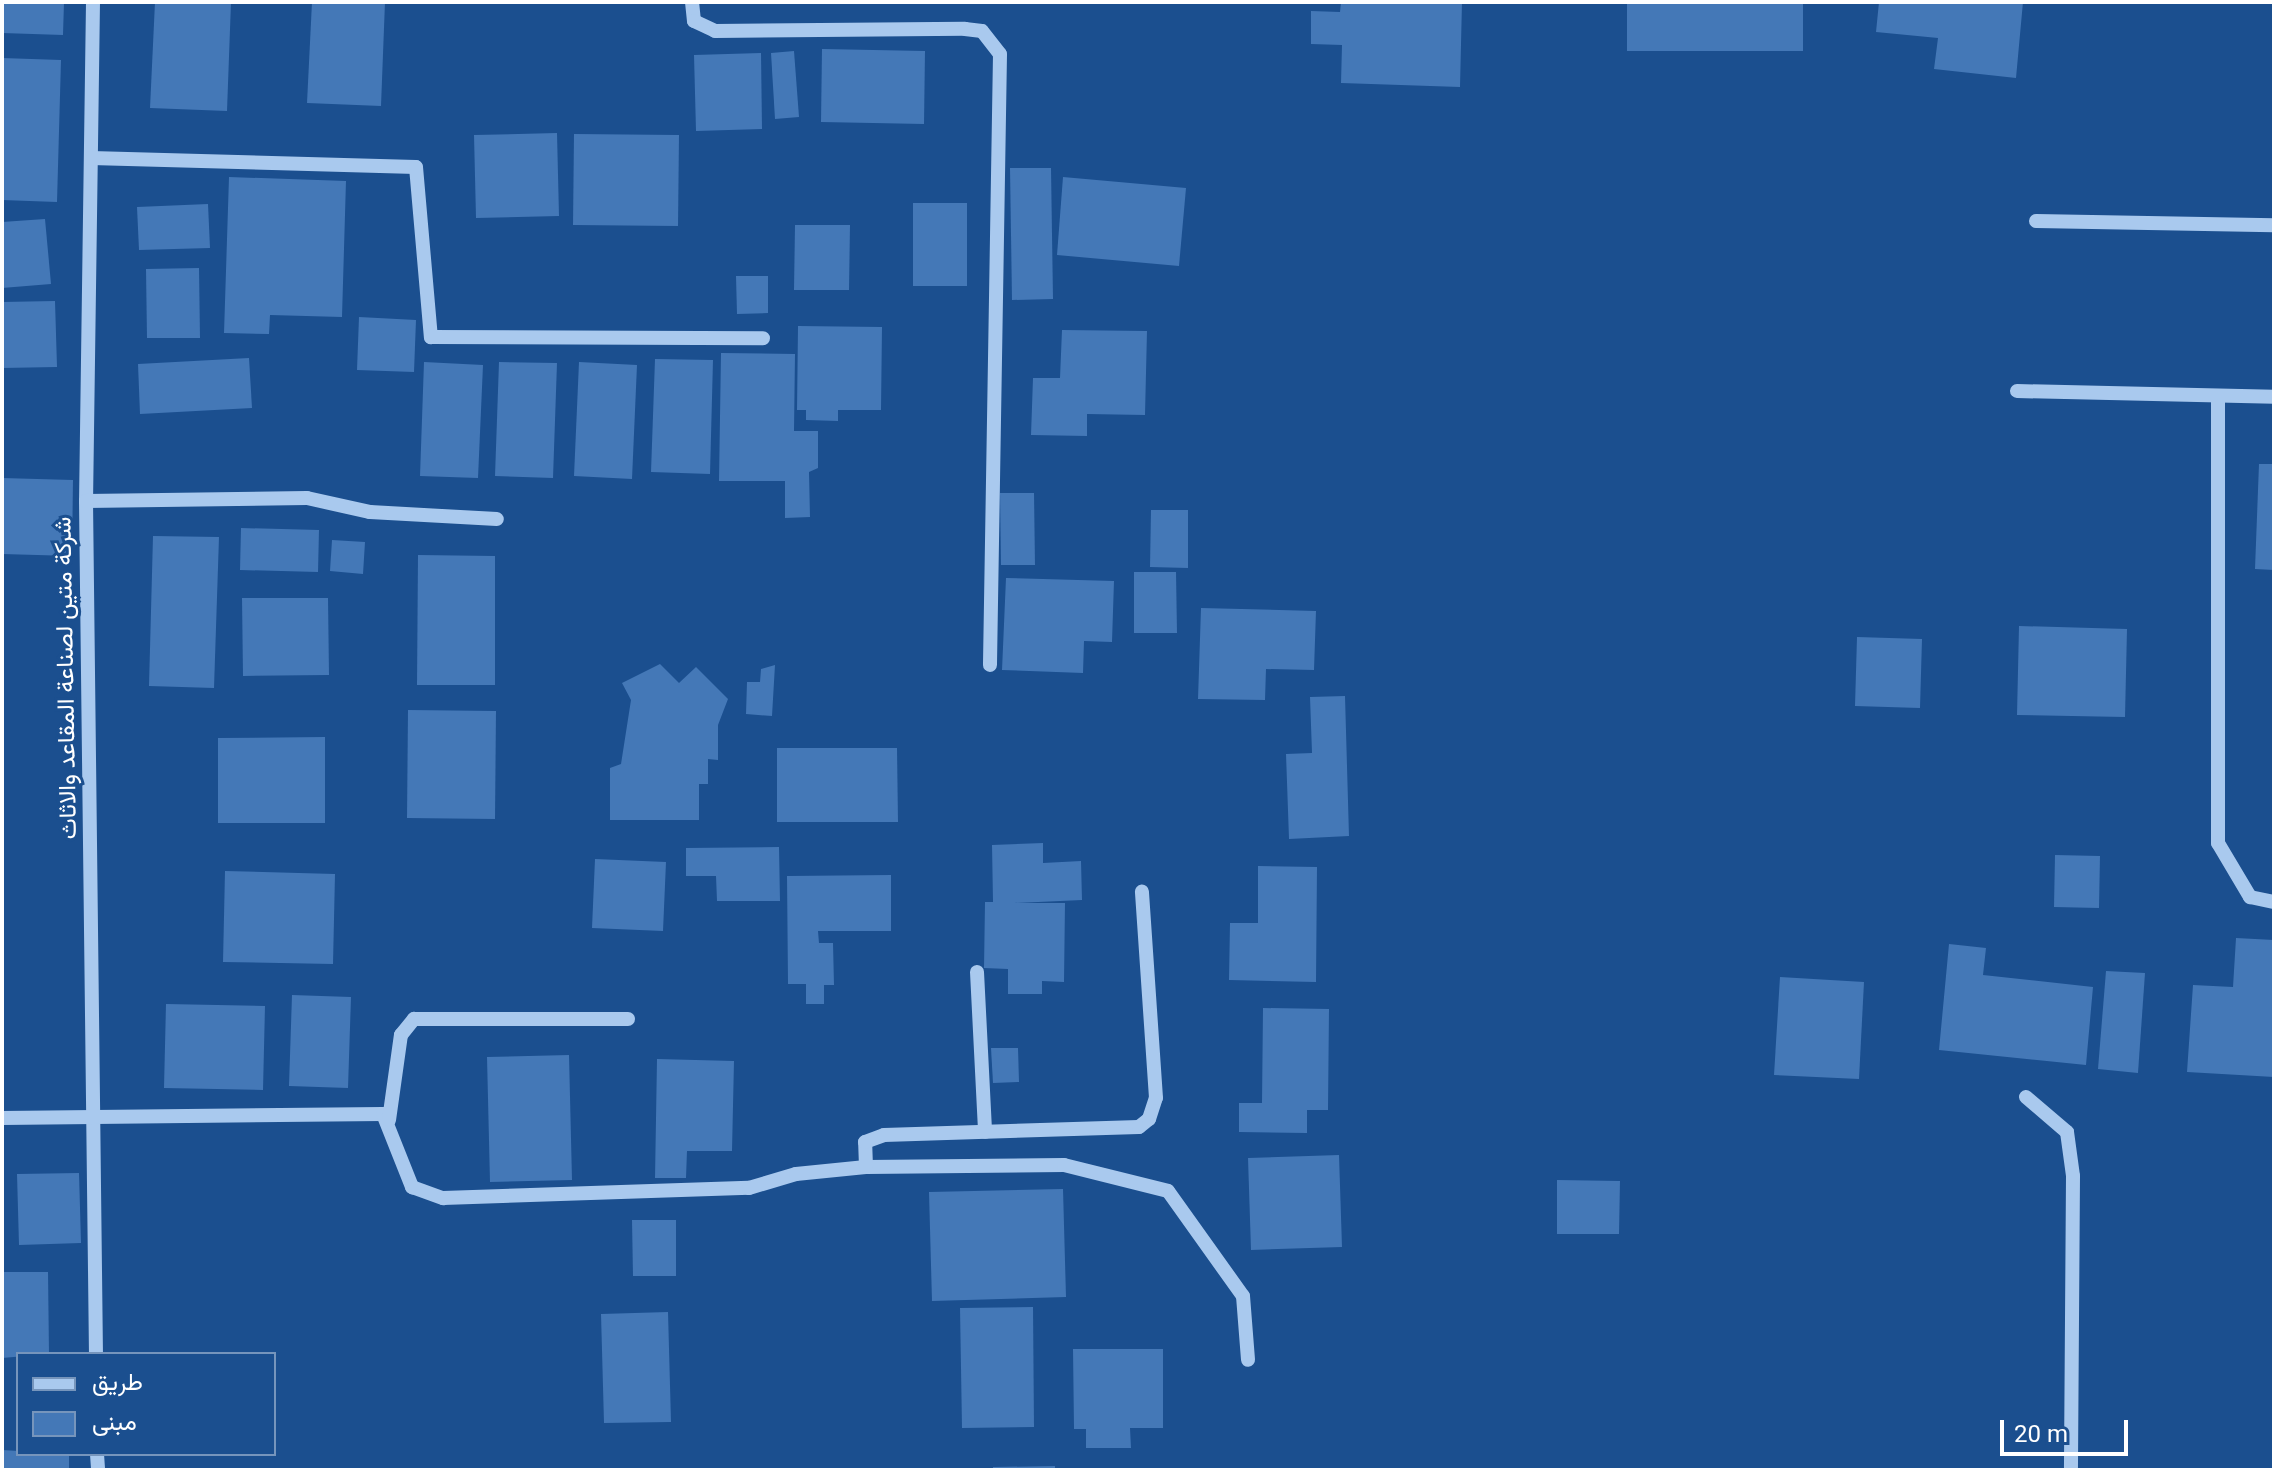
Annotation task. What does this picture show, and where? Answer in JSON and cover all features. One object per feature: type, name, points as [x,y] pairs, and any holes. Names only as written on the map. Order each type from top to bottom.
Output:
[{"type":"street","name":"شركة متين لصناعة المقاعد والاثاث","points":[[93,2],[86,501],[96,1352]]},
{"type":"street","points":[[692,2],[694,21],[715,31],[965,29],[982,31],[1000,54],[990,665]]},
{"type":"street","points":[[91,158],[416,167],[431,337],[763,338]]},
{"type":"street","points":[[2036,221],[2274,225]]},
{"type":"street","points":[[2017,391],[2274,397]]},
{"type":"street","points":[[2218,396],[2218,843],[2250,897],[2274,902]]},
{"type":"street","points":[[86,501],[307,498],[370,512],[497,519]]},
{"type":"street","points":[[866,1167],[865,1142],[884,1135],[1139,1127],[1149,1119],[1156,1098],[1142,891]]},
{"type":"street","points":[[977,972],[985,1132]]},
{"type":"street","points":[[628,1019],[414,1019],[401,1035],[389,1120],[398,1163],[412,1187],[443,1198],[749,1188],[796,1174],[866,1167],[1064,1165],[1168,1191],[1243,1296],[1248,1360]]},
{"type":"street","points":[[2026,1097],[2067,1132],[2073,1176],[2071,1470]]},
{"type":"street","points":[[2,1118],[375,1113],[389,1120]]},
{"type":"building","points":[[2,2],[64,2],[63,35],[2,33]]},
{"type":"building","points":[[155,2],[231,2],[227,111],[150,108]]},
{"type":"building","points":[[312,2],[385,2],[381,106],[307,103]]},
{"type":"building","points":[[1341,2],[1462,2],[1460,87],[1341,83],[1342,45],[1311,44],[1311,11],[1340,12]]},
{"type":"building","points":[[1627,2],[1803,2],[1803,51],[1627,51]]},
{"type":"building","points":[[1879,2],[2023,2],[2016,78],[1934,69],[1938,38],[1876,32]]},
{"type":"building","points":[[822,49],[925,51],[924,124],[821,122]]},
{"type":"building","points":[[794,51],[799,117],[775,119],[771,53]]},
{"type":"building","points":[[761,53],[762,129],[696,131],[694,55]]},
{"type":"building","points":[[2,58],[61,60],[57,202],[2,200]]},
{"type":"building","points":[[557,133],[559,216],[476,218],[474,135]]},
{"type":"building","points":[[574,134],[679,135],[678,226],[573,225]]},
{"type":"building","points":[[1010,168],[1051,168],[1053,299],[1012,300]]},
{"type":"building","points":[[229,177],[346,181],[342,317],[270,315],[269,334],[224,333]]},
{"type":"building","points":[[1063,177],[1186,188],[1179,266],[1057,255]]},
{"type":"building","points":[[913,203],[967,203],[967,286],[913,286]]},
{"type":"building","points":[[208,204],[210,248],[139,250],[137,207]]},
{"type":"building","points":[[45,219],[51,284],[2,288],[2,222]]},
{"type":"building","points":[[795,225],[850,225],[849,290],[794,290]]},
{"type":"building","points":[[199,268],[200,338],[147,338],[146,269]]},
{"type":"building","points":[[736,276],[768,276],[768,313],[737,314]]},
{"type":"building","points":[[55,301],[57,367],[2,368],[2,302]]},
{"type":"building","points":[[359,317],[416,320],[414,372],[357,370]]},
{"type":"building","points":[[798,326],[882,327],[881,410],[838,410],[838,421],[806,420],[806,410],[797,410]]},
{"type":"building","points":[[1062,330],[1147,331],[1145,415],[1087,414],[1087,436],[1031,435],[1033,378],[1060,378]]},
{"type":"building","points":[[721,353],[795,354],[794,431],[818,431],[818,468],[809,472],[810,517],[785,518],[785,481],[719,481]]},
{"type":"building","points":[[249,358],[252,408],[140,414],[138,364]]},
{"type":"building","points":[[655,359],[713,360],[710,474],[651,472]]},
{"type":"building","points":[[424,362],[483,365],[478,478],[420,476]]},
{"type":"building","points":[[499,362],[557,363],[553,478],[495,476]]},
{"type":"building","points":[[579,362],[637,365],[632,479],[574,476]]},
{"type":"building","points":[[2259,464],[2274,464],[2274,570],[2255,569]]},
{"type":"building","points":[[2,478],[73,480],[72,556],[2,554]]},
{"type":"building","points":[[1000,493],[1034,493],[1035,565],[1001,565]]},
{"type":"building","points":[[1151,510],[1188,510],[1188,568],[1150,567]]},
{"type":"building","points":[[241,528],[319,530],[318,572],[240,570]]},
{"type":"building","points":[[153,536],[219,537],[214,688],[149,686]]},
{"type":"building","points":[[332,540],[365,542],[363,574],[330,571]]},
{"type":"building","points":[[418,555],[495,556],[495,685],[417,685]]},
{"type":"building","points":[[1134,572],[1176,572],[1177,633],[1134,633]]},
{"type":"building","points":[[1006,578],[1114,581],[1112,642],[1084,641],[1083,673],[1002,670]]},
{"type":"building","points":[[242,598],[328,598],[329,675],[243,676]]},
{"type":"building","points":[[1201,608],[1316,611],[1314,670],[1266,669],[1265,700],[1198,699]]},
{"type":"building","points":[[2019,626],[2127,629],[2125,717],[2017,715]]},
{"type":"building","points":[[1857,637],[1922,639],[1920,708],[1855,706]]},
{"type":"building","points":[[660,664],[679,683],[696,667],[728,699],[718,725],[718,760],[708,759],[708,784],[699,784],[699,820],[610,820],[610,768],[621,764],[631,700],[622,683]]},
{"type":"building","points":[[775,665],[772,716],[746,714],[747,682],[760,682],[761,669]]},
{"type":"building","points":[[1345,696],[1349,836],[1289,839],[1286,754],[1312,753],[1310,697]]},
{"type":"building","points":[[408,710],[496,711],[495,819],[407,818]]},
{"type":"building","points":[[325,737],[325,823],[218,823],[218,738]]},
{"type":"building","points":[[777,748],[897,748],[898,822],[777,822]]},
{"type":"building","points":[[1043,843],[1043,863],[1081,861],[1082,900],[1014,903],[1065,903],[1064,982],[1042,981],[1042,994],[1008,994],[1008,969],[984,968],[985,902],[993,902],[992,845]]},
{"type":"building","points":[[779,847],[780,901],[717,901],[716,876],[686,876],[686,848]]},
{"type":"building","points":[[2055,855],[2100,856],[2099,908],[2054,907]]},
{"type":"building","points":[[595,859],[666,862],[663,931],[592,928]]},
{"type":"building","points":[[1258,866],[1317,867],[1316,982],[1229,980],[1230,923],[1258,923]]},
{"type":"building","points":[[225,871],[335,874],[333,964],[223,962]]},
{"type":"building","points":[[891,875],[891,931],[818,931],[819,943],[833,943],[834,985],[824,985],[824,1004],[806,1004],[806,984],[788,984],[787,876]]},
{"type":"building","points":[[2236,938],[2274,940],[2274,1077],[2187,1072],[2193,985],[2233,987]]},
{"type":"building","points":[[1949,944],[1986,948],[1983,975],[2093,987],[2086,1065],[1939,1050]]},
{"type":"building","points":[[2106,971],[2145,973],[2138,1073],[2098,1069]]},
{"type":"building","points":[[1780,977],[1864,982],[1859,1079],[1774,1075]]},
{"type":"building","points":[[292,995],[351,997],[348,1088],[289,1086]]},
{"type":"building","points":[[166,1004],[265,1006],[263,1090],[164,1088]]},
{"type":"building","points":[[1263,1008],[1329,1009],[1328,1110],[1307,1110],[1307,1133],[1239,1132],[1239,1103],[1262,1103]]},
{"type":"building","points":[[991,1048],[1018,1048],[1019,1082],[993,1083]]},
{"type":"building","points":[[569,1055],[572,1180],[490,1182],[487,1057]]},
{"type":"building","points":[[657,1059],[734,1061],[732,1151],[687,1151],[686,1178],[655,1178]]},
{"type":"building","points":[[1339,1155],[1342,1247],[1251,1250],[1248,1158]]},
{"type":"building","points":[[79,1173],[81,1243],[19,1245],[17,1174]]},
{"type":"building","points":[[1557,1180],[1620,1181],[1619,1234],[1557,1234]]},
{"type":"building","points":[[1063,1189],[1066,1297],[932,1301],[929,1192]]},
{"type":"building","points":[[632,1220],[676,1220],[676,1276],[633,1276]]},
{"type":"building","points":[[2,1272],[48,1272],[49,1352],[16,1352],[16,1357],[2,1358]]},
{"type":"building","points":[[1033,1307],[1034,1427],[962,1428],[960,1308]]},
{"type":"building","points":[[668,1312],[671,1422],[604,1423],[601,1314]]},
{"type":"building","points":[[1073,1349],[1163,1349],[1163,1428],[1130,1428],[1131,1448],[1086,1448],[1086,1429],[1074,1429]]},
{"type":"building","points":[[2,1450],[16,1451],[16,1456],[69,1456],[69,1470],[2,1470]]},
{"type":"building","points":[[1055,1466],[1055,1470],[993,1470],[993,1467]]}]
